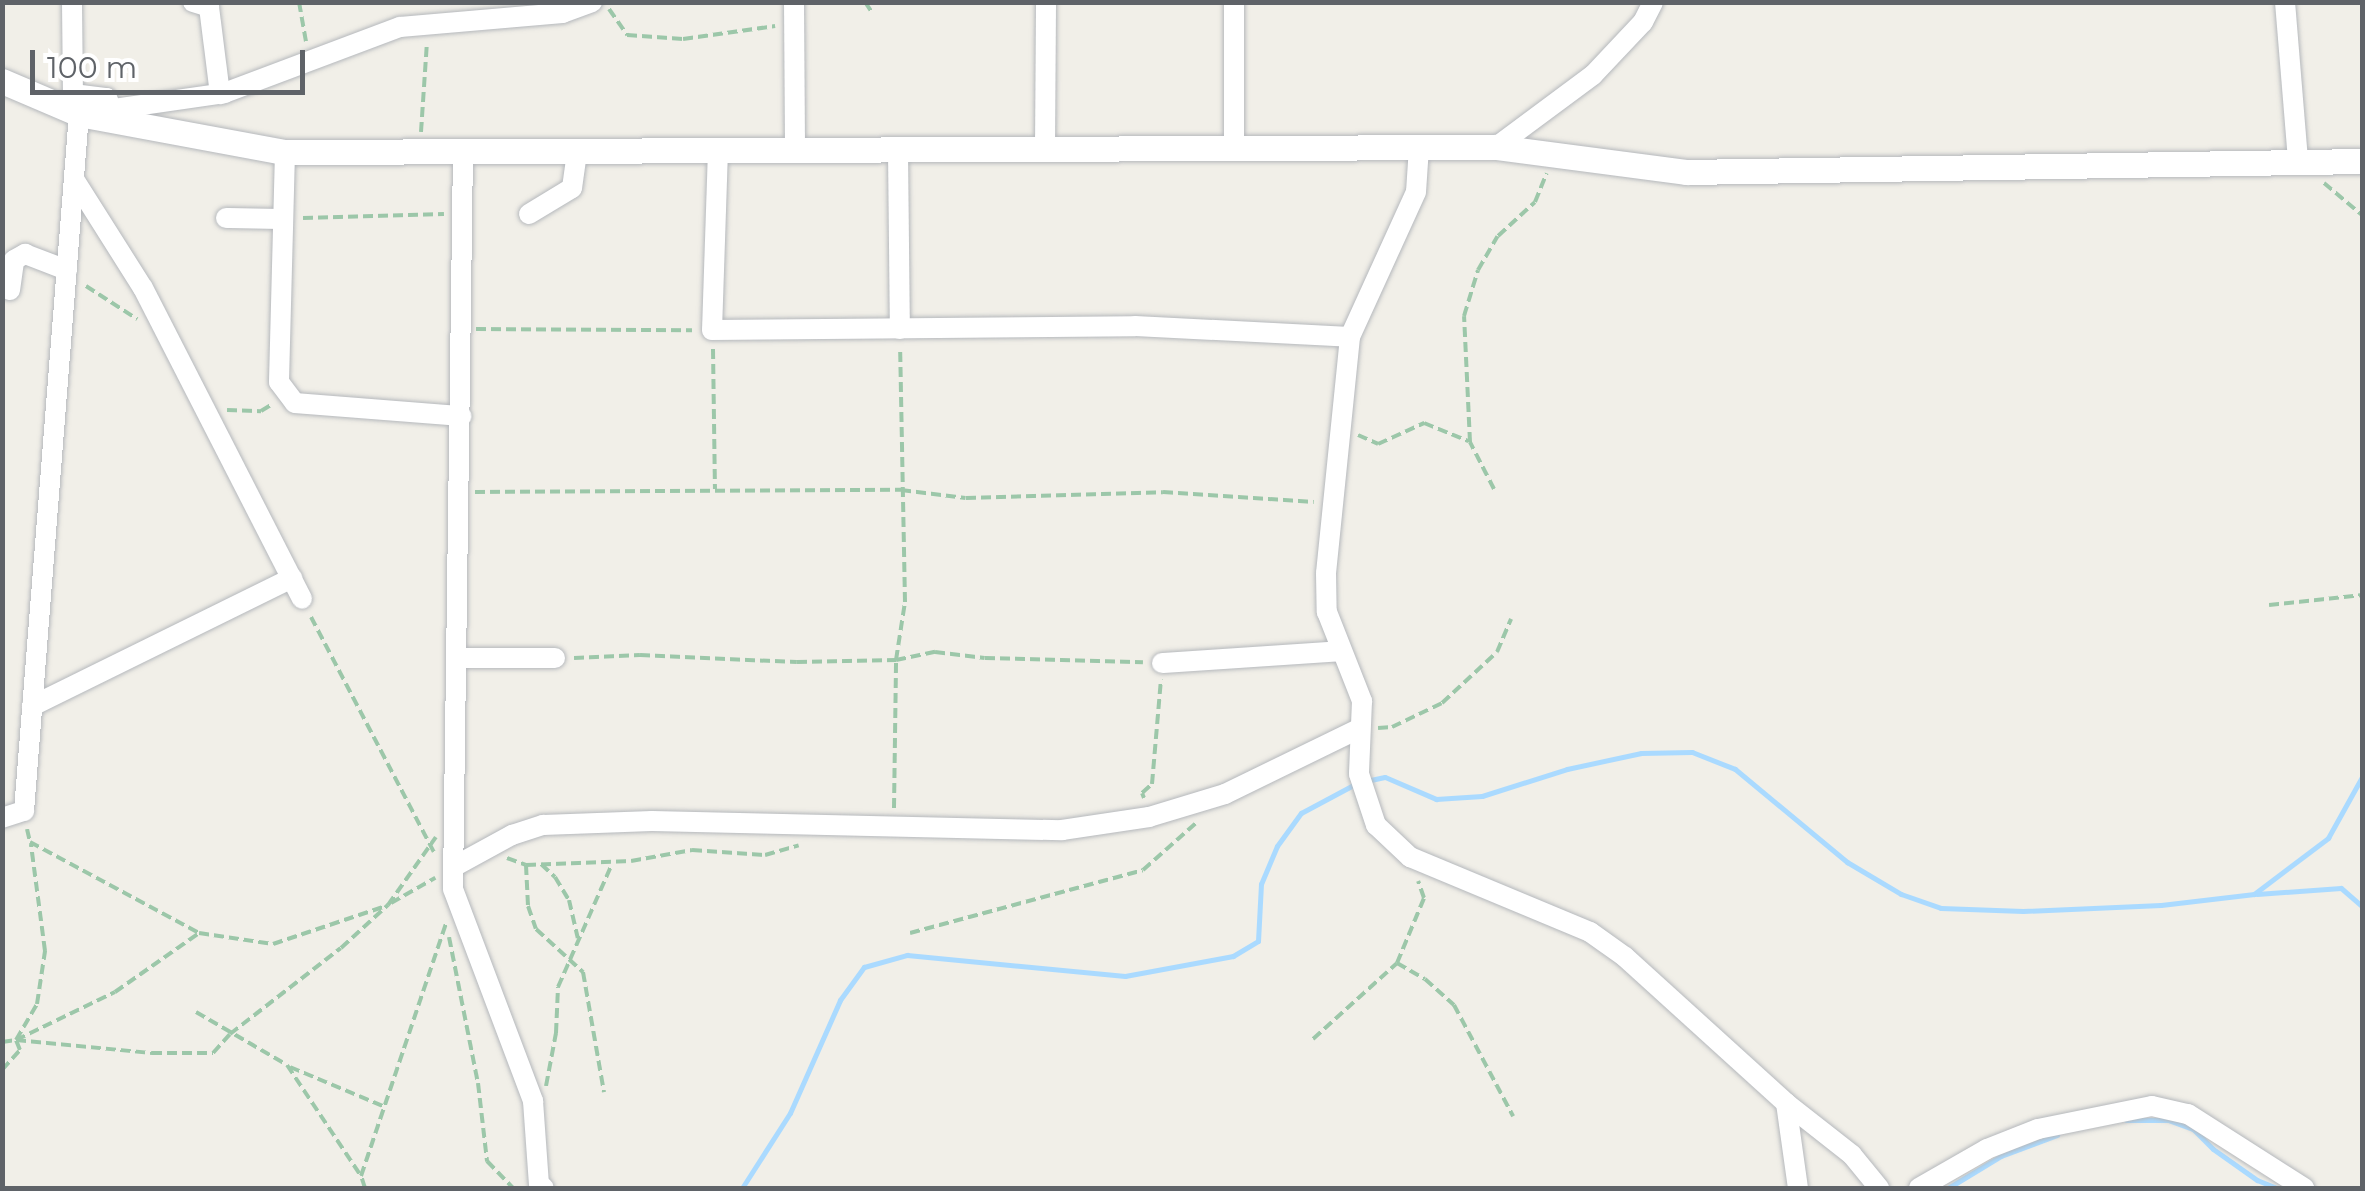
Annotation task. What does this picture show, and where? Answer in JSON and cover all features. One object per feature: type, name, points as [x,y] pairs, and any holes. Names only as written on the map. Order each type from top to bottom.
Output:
[{"type":"street","points":[[72,2],[73,94],[107,98],[112,110]]},
{"type":"street","points":[[193,2],[209,6],[220,94]]},
{"type":"street","points":[[80,114],[220,94],[400,26],[562,14],[592,2]]},
{"type":"street","points":[[1045,149],[1046,2]]},
{"type":"street","points":[[1234,2],[1234,148]]},
{"type":"street","points":[[1496,147],[1593,74],[1643,22],[1654,2]]},
{"type":"street","points":[[2284,2],[2298,160]]},
{"type":"street","points":[[795,10],[795,150]]},
{"type":"street","points":[[2,82],[80,114],[285,152],[1496,147],[1686,172],[2362,161]]},
{"type":"street","points":[[176,132],[178,100]]},
{"type":"street","points":[[2,818],[24,811],[80,114]]},
{"type":"street","points":[[1419,147],[1416,192],[1350,336],[1331,504],[1327,612],[1362,701],[1358,730],[1363,784],[1376,825],[1410,858],[1590,932],[1625,957],[1786,1104],[1852,1156],[1879,1188]]},
{"type":"street","points":[[718,150],[712,330],[1135,326],[1350,336]]},
{"type":"street","points":[[898,150],[900,329]]},
{"type":"street","points":[[464,151],[453,889],[533,1101],[535,1187]]},
{"type":"street","points":[[530,214],[572,188],[577,151]]},
{"type":"street","points":[[285,152],[279,382],[295,403],[461,416]]},
{"type":"street","points":[[74,179],[161,324],[302,599]]},
{"type":"street","points":[[226,218],[284,219]]},
{"type":"street","points":[[10,290],[14,260],[25,254],[67,270]]},
{"type":"street","points":[[32,706],[292,578]]},
{"type":"street","points":[[1162,662],[1342,651]]},
{"type":"street","points":[[458,658],[555,658]]},
{"type":"street","points":[[456,866],[543,825],[652,821],[826,828],[1062,830],[1149,817],[1224,794],[1358,730]]},
{"type":"street","points":[[1786,1104],[1798,1188]]},
{"type":"street","points":[[1919,1188],[1987,1149],[2038,1128],[2152,1106],[2188,1114],[2304,1188]]},
{"type":"path","points":[[299,2],[310,60]]},
{"type":"path","points":[[605,2],[626,35],[696,38],[795,10]]},
{"type":"path","points":[[864,2],[871,12]]},
{"type":"path","points":[[420,151],[429,24]]},
{"type":"path","points":[[1494,490],[1470,442],[1464,316],[1478,270],[1498,236],[1536,202],[1554,154]]},
{"type":"path","points":[[2298,160],[2362,215]]},
{"type":"path","points":[[284,219],[463,214]]},
{"type":"path","points":[[67,270],[135,318],[161,324]]},
{"type":"path","points":[[462,329],[712,330],[715,491]]},
{"type":"path","points":[[894,829],[896,660],[906,602],[900,490],[900,329]]},
{"type":"path","points":[[207,410],[261,411],[289,395]]},
{"type":"path","points":[[1340,419],[1364,440],[1378,444],[1424,422],[1470,442]]},
{"type":"path","points":[[460,492],[900,490],[966,498],[1163,492],[1331,504]]},
{"type":"path","points":[[2270,605],[2362,595]]},
{"type":"path","points":[[2,1042],[16,1040],[152,1053],[213,1053],[230,1034],[341,948],[388,905],[429,843],[302,599]]},
{"type":"path","points":[[1358,730],[1392,727],[1442,702],[1497,652],[1511,619]]},
{"type":"path","points":[[555,658],[640,655],[797,662],[896,660],[935,652],[984,658],[1162,662],[1152,784],[1142,793],[1149,817]]},
{"type":"path","points":[[16,1040],[37,1004],[44,952],[24,811]]},
{"type":"path","points":[[910,933],[1143,870],[1199,820]]},
{"type":"path","points":[[484,850],[526,865],[613,862],[692,850],[765,854],[826,838],[826,828]]},
{"type":"path","points":[[30,842],[199,933],[272,944],[388,905],[456,866]]},
{"type":"path","points":[[1313,1039],[1397,963],[1424,898],[1410,858]]},
{"type":"path","points":[[533,1101],[548,1084],[558,987],[613,862]]},
{"type":"path","points":[[540,864],[555,876],[569,900],[579,939]]},
{"type":"path","points":[[526,865],[528,906],[536,928],[583,972],[604,1092]]},
{"type":"path","points":[[361,1176],[446,924],[478,1083],[487,1161],[512,1188]]},
{"type":"path","points":[[16,1040],[115,992],[199,933]]},
{"type":"path","points":[[1397,963],[1454,1004],[1513,1116]]},
{"type":"path","points":[[196,1012],[287,1065],[383,1106]]},
{"type":"path","points":[[2,1070],[20,1050],[16,1040]]},
{"type":"path","points":[[287,1065],[361,1176],[365,1188]]},
{"type":"waterway","points":[[1366,781],[1385,777],[1436,799],[1482,796],[1567,769],[1641,753],[1692,752],[1735,769],[1847,862],[1901,894],[1941,908],[2023,911],[2161,905],[2254,894],[2328,838],[2362,777]]},
{"type":"waterway","points":[[742,1188],[790,1113],[840,1000],[864,967],[907,955],[1125,976],[1233,956],[1258,941],[1261,884],[1277,846],[1301,813],[1355,784]]},
{"type":"waterway","points":[[2257,894],[2341,888],[2362,906]]},
{"type":"waterway","points":[[2126,1120],[2168,1120],[2193,1129],[2213,1149],[2257,1180],[2277,1188]]},
{"type":"waterway","points":[[1948,1188],[2001,1156],[2057,1135]]}]
